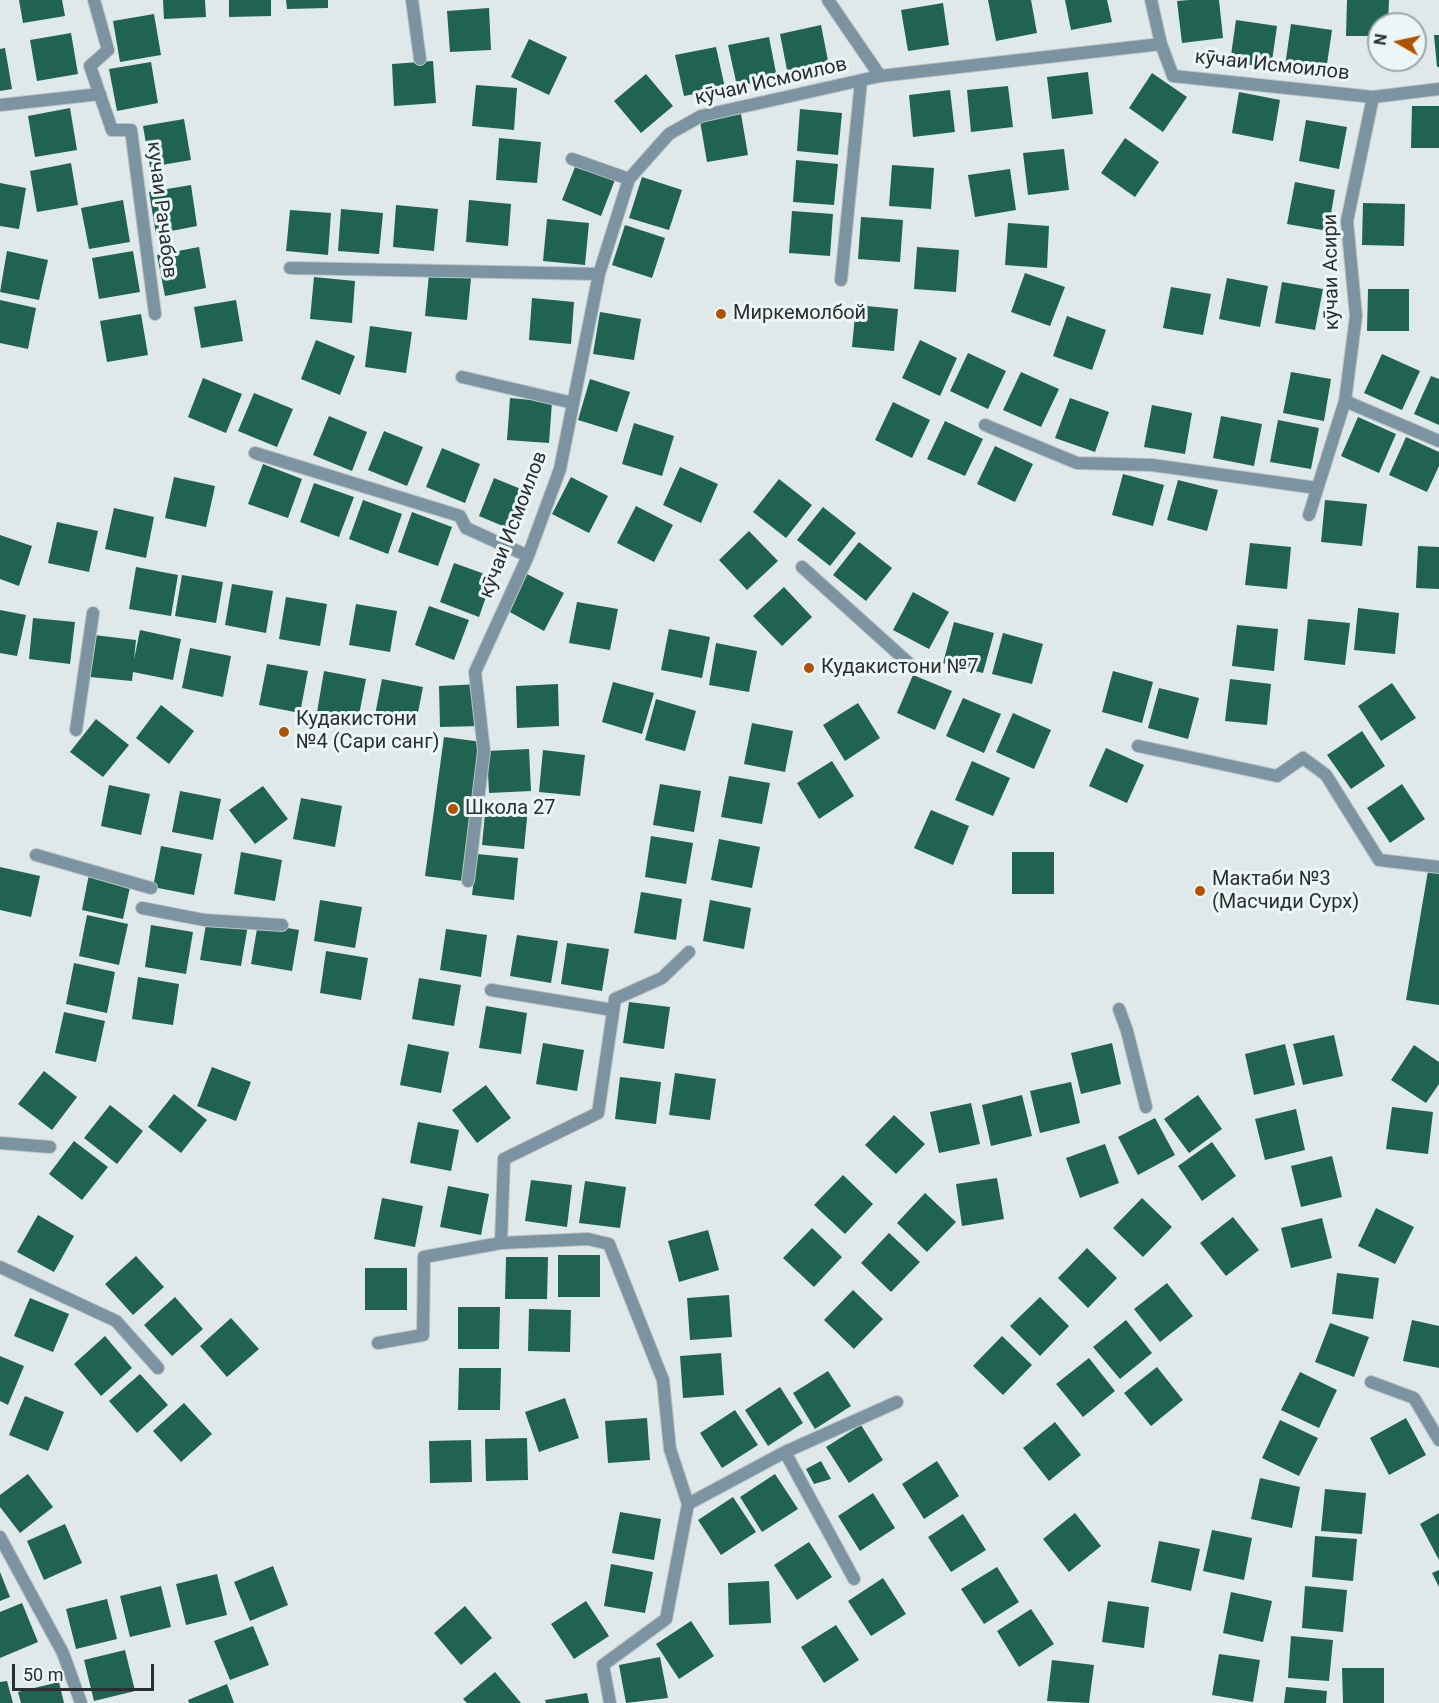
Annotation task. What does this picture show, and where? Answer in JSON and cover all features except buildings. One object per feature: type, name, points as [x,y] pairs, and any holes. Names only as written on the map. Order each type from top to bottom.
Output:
[{"type":"street","name":"кучаи Рачабов","points":[[94,0],[108,50],[90,66],[112,130],[131,130],[155,314]]},
{"type":"street","points":[[412,0],[420,59]]},
{"type":"street","points":[[828,0],[880,76]]},
{"type":"street","points":[[1151,0],[1161,44]]},
{"type":"street","name":"кӯчаи Исмоилов","points":[[468,881],[484,751],[475,672],[528,556],[560,469],[599,274],[629,179],[669,134],[700,116],[880,76],[1161,44],[1173,76],[1373,97],[1439,89]]},
{"type":"street","points":[[841,280],[861,81]]},
{"type":"street","points":[[0,105],[100,94]]},
{"type":"street","name":"кӯчаи Асири","points":[[1309,515],[1345,401],[1356,316],[1347,221],[1373,97]]},
{"type":"street","points":[[572,159],[629,179]]},
{"type":"street","points":[[290,268],[599,274]]},
{"type":"street","points":[[462,377],[573,403]]},
{"type":"street","points":[[1345,401],[1439,441]]},
{"type":"street","points":[[985,425],[1077,463],[1152,465],[1317,488]]},
{"type":"street","points":[[255,453],[460,516],[466,528],[528,556]]},
{"type":"street","points":[[802,567],[913,668]]},
{"type":"street","points":[[76,730],[93,613]]},
{"type":"street","points":[[1138,746],[1277,776],[1303,758],[1326,775],[1379,860],[1439,867]]},
{"type":"street","points":[[36,855],[151,888]]},
{"type":"street","points":[[142,908],[204,920],[282,925]]},
{"type":"street","points":[[501,1243],[504,1159],[598,1113],[615,999],[662,978],[689,952]]},
{"type":"street","points":[[491,990],[613,1010]]},
{"type":"street","points":[[1119,1009],[1127,1031],[1146,1107]]},
{"type":"street","points":[[0,1143],[50,1147]]},
{"type":"street","points":[[378,1344],[423,1335],[424,1257],[501,1243],[588,1239],[609,1244],[663,1380],[670,1449],[687,1504],[666,1619],[603,1665],[610,1703]]},
{"type":"street","points":[[0,1266],[116,1321],[158,1368]]},
{"type":"street","points":[[1371,1382],[1414,1398],[1439,1440]]},
{"type":"street","points":[[687,1504],[785,1452],[897,1402]]},
{"type":"street","points":[[785,1452],[854,1579]]},
{"type":"street","points":[[0,1536],[63,1653],[81,1703]]},
{"type":"place","name":"Миркемолбой","points":[[721,314]]},
{"type":"place","name":"Кудакистони №7","points":[[809,668]]},
{"type":"place","name":"Кудакистони №4 (Сари санг)","points":[[284,732]]},
{"type":"place","name":"Школа 27","points":[[453,809]]},
{"type":"place","name":"Мактаби №3 (Масчиди Сурх)","points":[[1200,891]]}]
